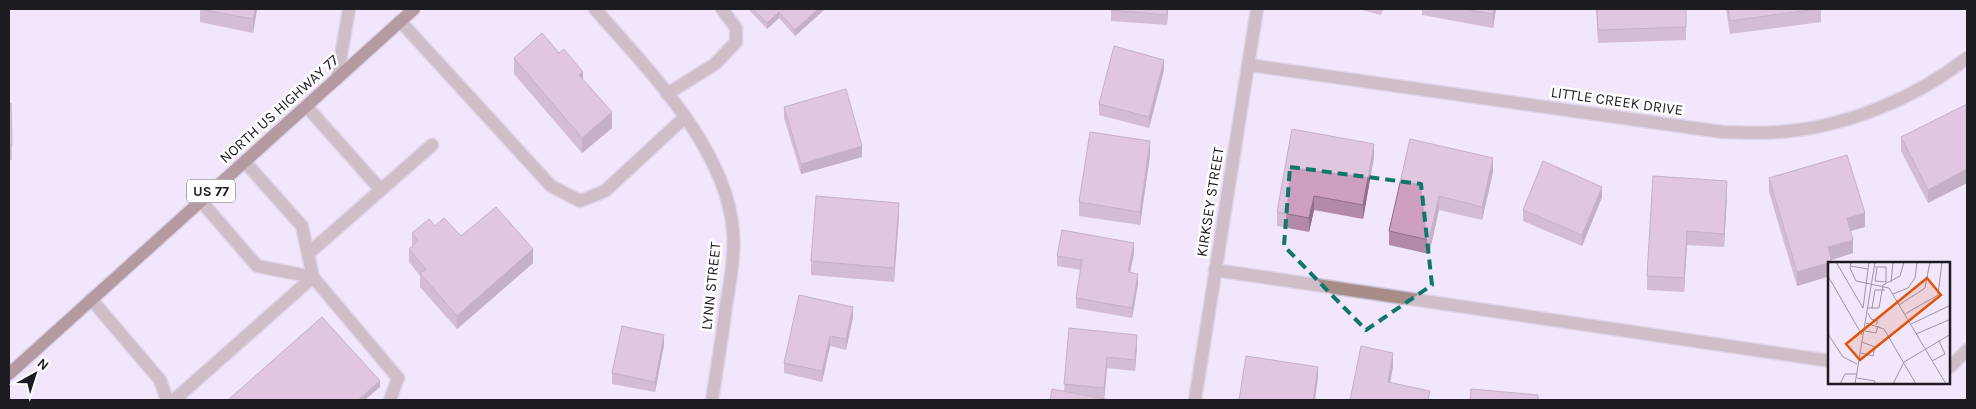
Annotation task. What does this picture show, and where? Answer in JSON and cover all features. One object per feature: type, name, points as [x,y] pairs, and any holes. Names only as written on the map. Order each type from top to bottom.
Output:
[{"type":"main road","name":"NORTH US HIGHWAY 77","points":[[9,374],[414,9]]},
{"type":"street","points":[[338,79],[348,9]]},
{"type":"street","name":"LYNN STREET","points":[[595,9],[696,131],[729,202],[733,233],[731,275],[712,400]]},
{"type":"street","points":[[667,94],[715,64],[736,42],[736,28],[722,9]]},
{"type":"street","name":"KIRKSEY STREET","points":[[1195,400],[1257,9]]},
{"type":"street","points":[[400,21],[551,186],[580,201],[605,191],[686,117]]},
{"type":"street","name":"LITTLE CREEK DRIVE","points":[[1249,64],[1722,132],[1778,132],[1828,125],[1900,100],[1946,75],[1967,58]]},
{"type":"street","points":[[307,107],[381,190]]},
{"type":"street","points":[[308,254],[432,144]]},
{"type":"street","points":[[245,162],[302,226],[313,278],[398,378],[390,400]]},
{"type":"street","points":[[200,200],[256,266],[313,278]]},
{"type":"street","points":[[1215,270],[1828,361]]},
{"type":"street","points":[[174,400],[313,278]]},
{"type":"street","points":[[91,299],[160,380],[167,400]]},
{"type":"street","points":[[1951,366],[1967,350]]},
{"type":"highlighted area","points":[[1290,167],[1421,184],[1432,285],[1366,330],[1284,246]]},
{"type":"building","points":[[200,9],[255,9],[253,19]]},
{"type":"building","points":[[753,9],[818,9],[795,30],[779,12],[767,23]]},
{"type":"building","points":[[1167,9],[1167,15],[1111,10]]},
{"type":"building","points":[[1463,9],[1494,9],[1493,14]]},
{"type":"building","points":[[1597,9],[1686,9],[1686,27],[1598,30]]},
{"type":"building","points":[[1728,9],[1817,9],[1730,21]]},
{"type":"building","points":[[542,33],[559,53],[564,49],[583,72],[579,75],[612,112],[582,138],[514,58]]},
{"type":"building","points":[[1114,46],[1164,60],[1149,117],[1099,104]]},
{"type":"building","points":[[846,89],[862,146],[801,164],[784,107]]},
{"type":"building","points":[[9,103],[11,103],[12,146],[9,146]]},
{"type":"building","points":[[1967,104],[1967,169],[1928,190],[1901,137]]},
{"type":"building","points":[[1292,129],[1374,144],[1363,205],[1314,196],[1309,218],[1277,212]]},
{"type":"building","points":[[1090,132],[1150,141],[1140,212],[1079,202]]},
{"type":"building","points":[[1410,139],[1493,158],[1482,207],[1439,196],[1429,240],[1389,231]]},
{"type":"building","points":[[1847,155],[1865,213],[1847,218],[1853,240],[1828,247],[1832,262],[1797,272],[1769,178]]},
{"type":"building","points":[[1543,161],[1602,187],[1582,235],[1523,210]]},
{"type":"building","points":[[1653,176],[1727,181],[1724,234],[1687,231],[1684,278],[1647,276]]},
{"type":"building","points":[[816,196],[899,203],[894,268],[811,261]]},
{"type":"building","points":[[496,207],[533,249],[457,316],[420,273],[426,269],[409,249],[418,241],[412,233],[429,219],[435,226],[444,218],[461,236]]},
{"type":"building","points":[[1062,230],[1134,243],[1128,272],[1138,274],[1132,308],[1076,298],[1082,260],[1057,256]]},
{"type":"building","points":[[799,295],[853,307],[846,339],[830,336],[822,371],[784,363]]},
{"type":"building","points":[[322,317],[380,381],[358,400],[228,400]]},
{"type":"building","points":[[622,326],[664,335],[655,382],[612,373]]},
{"type":"building","points":[[1069,328],[1137,335],[1135,360],[1107,357],[1104,388],[1064,384]]},
{"type":"building","points":[[1361,346],[1393,353],[1388,382],[1430,391],[1428,400],[1350,400]]},
{"type":"building","points":[[1246,356],[1318,367],[1313,400],[1239,400]]},
{"type":"building","points":[[1052,389],[1110,400],[1050,400]]},
{"type":"building","points":[[1471,389],[1538,395],[1538,400],[1470,400]]}]
